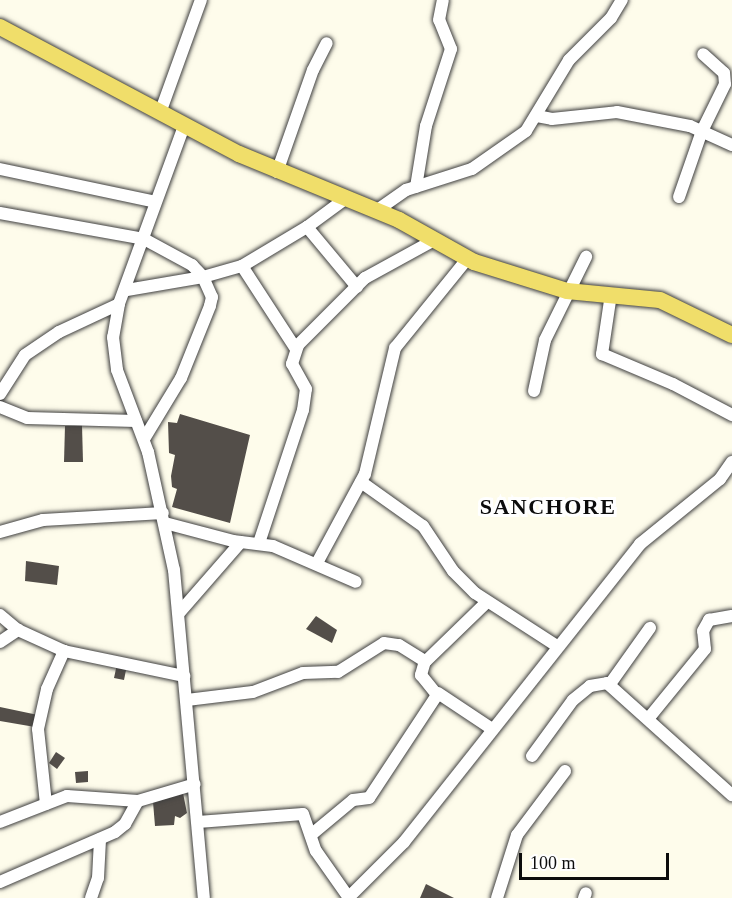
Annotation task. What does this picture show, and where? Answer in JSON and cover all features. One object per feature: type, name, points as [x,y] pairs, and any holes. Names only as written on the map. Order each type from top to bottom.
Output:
[{"type":"main road","points":[[0,27],[184,126],[277,172],[376,211],[467,259],[567,291],[660,300],[732,335]]},
{"type":"street","points":[[160,113],[201,0]]},
{"type":"street","points":[[416,187],[426,126],[451,49],[439,20],[443,0]]},
{"type":"street","points":[[376,211],[402,192],[487,161],[526,131],[537,116],[568,60],[611,18],[622,0]]},
{"type":"street","points":[[277,172],[313,70],[327,43]]},
{"type":"street","points":[[679,197],[702,131],[725,84],[724,73],[703,54]]},
{"type":"street","points":[[537,116],[552,119],[617,112],[702,131],[732,145]]},
{"type":"street","points":[[184,126],[127,290],[119,304],[113,337],[114,360],[135,421],[144,439],[164,518],[179,613],[206,895]]},
{"type":"street","points":[[0,169],[156,202]]},
{"type":"street","points":[[127,290],[203,278],[242,266],[307,227],[345,199]]},
{"type":"street","points":[[0,213],[144,239],[192,265],[203,278],[212,297],[210,306],[181,378],[144,439]]},
{"type":"street","points":[[307,227],[357,287]]},
{"type":"street","points":[[259,543],[303,410],[306,389],[292,364],[296,349],[357,287],[381,268],[434,240]]},
{"type":"street","points":[[534,391],[545,340],[567,291],[586,257]]},
{"type":"street","points":[[317,563],[361,482],[395,348],[467,259]]},
{"type":"street","points":[[242,266],[296,349]]},
{"type":"street","points":[[611,294],[602,354],[673,384],[732,415]]},
{"type":"street","points":[[0,394],[25,355],[78,322],[119,304]]},
{"type":"street","points":[[0,407],[27,418],[135,421]]},
{"type":"street","points":[[198,822],[303,814],[318,855],[348,898],[404,842],[640,544],[720,479],[732,462]]},
{"type":"street","points":[[361,482],[414,517],[435,541],[459,579],[486,602],[557,646]]},
{"type":"street","points":[[0,532],[43,520],[164,518],[241,542],[259,543],[317,563],[356,582]]},
{"type":"street","points":[[179,613],[241,542]]},
{"type":"street","points":[[486,602],[425,662],[422,676],[438,693],[492,729]]},
{"type":"street","points":[[0,615],[18,630],[64,651],[184,676]]},
{"type":"street","points":[[648,719],[705,649],[703,631],[709,620],[732,616]]},
{"type":"street","points":[[610,684],[650,628]]},
{"type":"street","points":[[0,642],[18,630]]},
{"type":"street","points":[[187,700],[260,690],[303,673],[338,672],[384,643],[399,645],[425,662]]},
{"type":"street","points":[[45,804],[38,729],[47,688],[64,651]]},
{"type":"street","points":[[532,756],[573,700],[596,684],[610,684],[731,791]]},
{"type":"street","points":[[311,836],[353,800],[369,798],[438,693]]},
{"type":"street","points":[[497,898],[517,835],[565,771]]},
{"type":"street","points":[[0,822],[71,796],[138,801],[195,784]]},
{"type":"street","points":[[0,882],[100,839],[125,824],[138,801]]},
{"type":"street","points":[[91,898],[98,878],[100,839]]},
{"type":"building","points":[[180,414],[250,435],[230,523],[172,507],[177,489],[172,487],[171,476],[175,455],[169,453],[168,422],[177,423]]},
{"type":"building","points":[[82,425],[83,462],[64,462],[65,426]]},
{"type":"building","points":[[26,561],[59,566],[57,585],[25,581]]},
{"type":"building","points":[[316,616],[337,630],[332,643],[306,629]]},
{"type":"building","points":[[117,664],[126,670],[124,680],[114,678]]},
{"type":"building","points":[[0,707],[38,715],[35,727],[0,721]]},
{"type":"building","points":[[56,752],[65,758],[57,769],[49,763]]},
{"type":"building","points":[[88,771],[88,782],[76,783],[75,772]]},
{"type":"building","points":[[183,793],[187,813],[180,818],[175,816],[174,825],[155,826],[153,802]]},
{"type":"building","points":[[426,884],[454,898],[420,898]]},
{"type":"district","name":"SANCHORE","points":[[548,507]]}]
